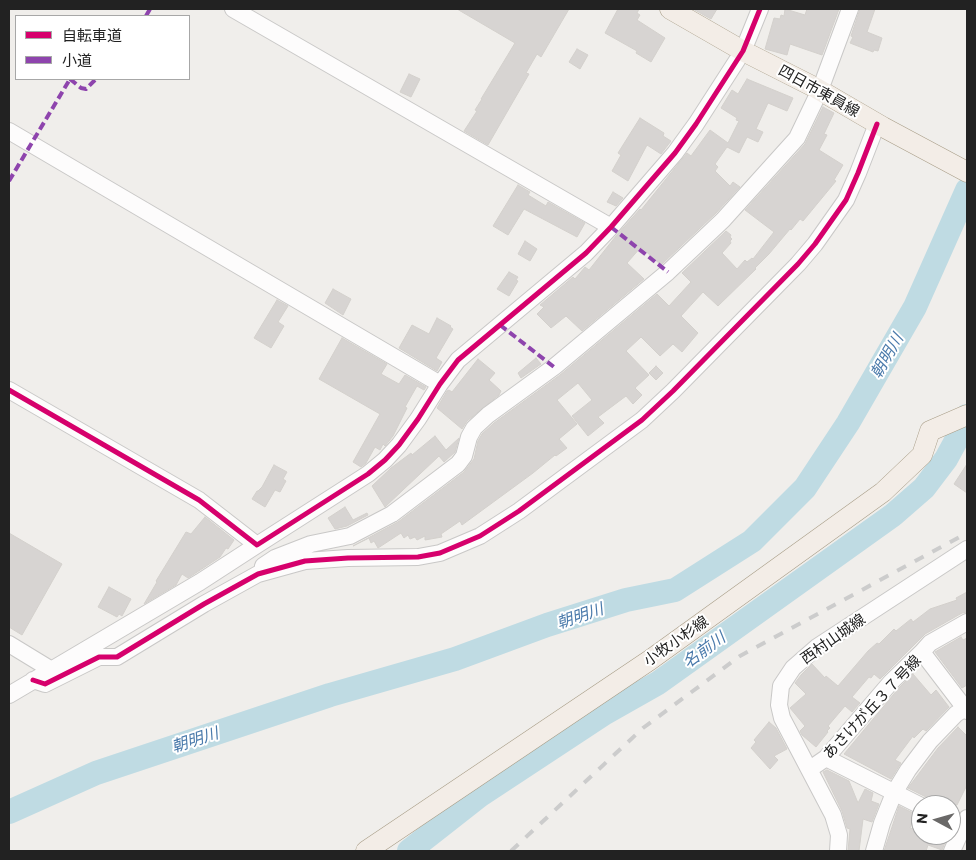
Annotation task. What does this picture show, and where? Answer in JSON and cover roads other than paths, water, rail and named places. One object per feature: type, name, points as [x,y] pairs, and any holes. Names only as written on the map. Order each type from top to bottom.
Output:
[{"type":"main road","name":"四日市東員線","points":[[670,9],[743,51],[820,90],[967,172]]},
{"type":"main road","name":"小牧小杉線","points":[[366,851],[650,660],[883,492],[922,454],[930,431],[967,415]]},
{"type":"street","points":[[233,9],[611,226]]},
{"type":"street","points":[[9,695],[50,669],[200,582],[368,474],[385,460],[399,445],[458,360],[586,253],[675,153],[721,87],[743,51],[760,9]]},
{"type":"street","points":[[258,574],[264,566],[276,558],[311,544],[350,536],[392,514],[458,464],[464,456],[469,437],[474,428],[488,415],[554,367],[668,272],[722,220],[797,138],[820,90],[850,9]]},
{"type":"street","points":[[33,680],[45,684],[99,657],[117,657],[204,604],[258,574],[305,561],[418,557],[440,553],[480,536],[519,511],[642,420],[798,264],[815,244],[846,200],[880,125]]},
{"type":"street","points":[[9,132],[440,384]]},
{"type":"street","points":[[9,390],[199,500],[257,545]]},
{"type":"street","name":"西村山城線","points":[[838,851],[838,835],[833,815],[782,718],[779,705],[781,686],[801,659],[817,647],[967,550]]},
{"type":"street","points":[[922,652],[930,643],[967,622]]},
{"type":"street","points":[[9,644],[50,669]]},
{"type":"street","name":"あさけが丘３７号線","points":[[810,769],[826,758],[891,682],[922,652],[967,708]]},
{"type":"street","points":[[874,851],[882,823],[894,793],[908,770],[922,749],[956,714],[967,708]]},
{"type":"street","points":[[826,758],[911,801]]},
{"type":"waterway","name":"朝明川","points":[[9,812],[96,773],[330,695],[455,659],[547,625],[626,600],[675,590],[752,541],[805,488],[848,423],[915,307],[967,190]]},
{"type":"waterway","name":"名前川","points":[[409,851],[479,796],[605,713],[658,683],[893,515],[924,488],[946,459],[967,416]]},
{"type":"railway","points":[[511,851],[643,728],[740,656],[967,533]]}]
